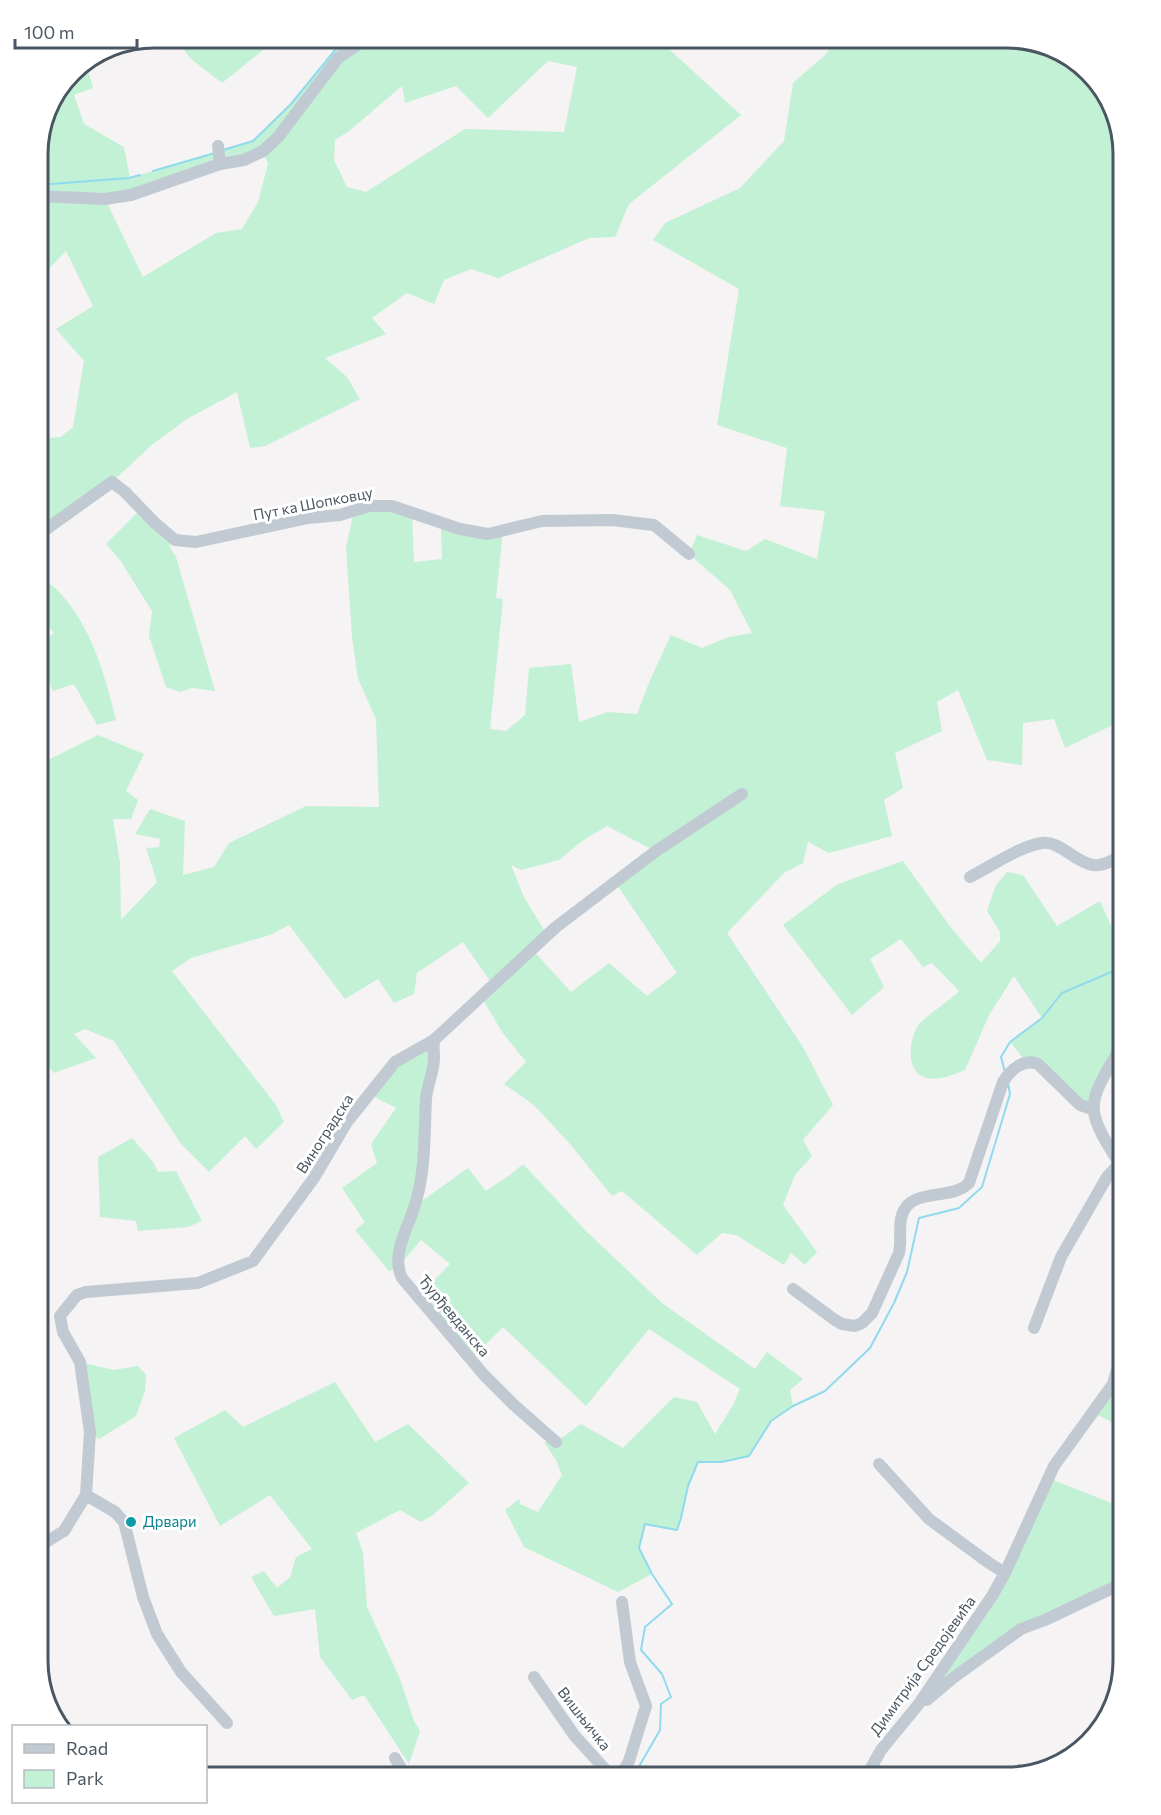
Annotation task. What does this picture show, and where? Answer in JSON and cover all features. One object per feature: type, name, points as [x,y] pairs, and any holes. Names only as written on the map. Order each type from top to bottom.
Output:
[{"type":"street","points":[[48,196],[105,199],[131,195],[219,156],[244,160],[263,151],[278,137],[338,58],[352,48]]},
{"type":"street","name":"Пут ка Шопковцу","points":[[48,528],[112,482],[175,540],[196,542],[308,518],[340,515],[369,506],[392,506],[460,529],[488,534],[542,521],[612,520],[654,525],[689,554]]},
{"type":"street","name":"Виноградска","points":[[48,1541],[64,1531],[86,1495],[90,1432],[80,1362],[63,1332],[60,1316],[77,1295],[87,1292],[198,1283],[253,1261],[314,1178],[347,1122],[396,1062],[434,1040],[556,927],[656,851],[742,794]]},
{"type":"street","points":[[970,878],[1028,847],[1044,843],[1058,847],[1077,859],[1093,865],[1113,860]]},
{"type":"street","name":"Ђурђевданска","points":[[434,1040],[434,1058],[426,1096],[423,1168],[415,1206],[398,1256],[397,1268],[402,1278],[484,1375],[556,1442]]},
{"type":"street","points":[[1113,1061],[1094,1094],[1092,1109],[1097,1126],[1113,1153]]},
{"type":"street","points":[[793,1289],[842,1324],[855,1326],[868,1319],[879,1300],[899,1253],[901,1215],[905,1208],[916,1200],[961,1190],[969,1183],[1003,1082],[1021,1065],[1032,1062],[1038,1064],[1080,1105],[1092,1109]]},
{"type":"street","points":[[1034,1328],[1061,1257],[1107,1177],[1113,1173]]},
{"type":"street","name":"Димитрија Средојевића","points":[[872,1767],[881,1750],[918,1705],[952,1656],[1005,1573],[1054,1466],[1113,1384]]},
{"type":"street","points":[[879,1464],[929,1519],[1005,1573]]},
{"type":"street","points":[[86,1495],[115,1512],[124,1522],[143,1597],[157,1634],[176,1665],[226,1723]]},
{"type":"street","points":[[918,1705],[1021,1629],[1113,1588]]},
{"type":"street","points":[[622,1602],[630,1662],[646,1706],[626,1767]]},
{"type":"street","name":"Вишњичка","points":[[534,1677],[574,1735],[603,1767]]},
{"type":"street","points":[[395,1758],[400,1767]]},
{"type":"green space","points":[[183,48],[266,48],[222,83],[191,59]]},
{"type":"green space","points":[[337,48],[344,48],[347,51],[352,48],[668,48],[741,115],[629,204],[615,237],[589,238],[498,278],[471,269],[444,280],[434,304],[407,293],[372,318],[386,334],[325,358],[347,377],[360,399],[265,446],[250,448],[237,392],[187,419],[153,444],[112,482],[48,528],[48,438],[61,437],[73,427],[84,361],[56,329],[93,306],[66,251],[48,270],[48,148],[54,120],[66,95],[88,71],[93,88],[74,95],[84,124],[124,147],[130,178],[253,141],[291,103]],"holes":[[[548,61],[577,67],[564,132],[465,129],[366,192],[347,187],[334,160],[335,140],[402,86],[405,103],[456,86],[488,118]],[[263,152],[268,164],[258,202],[242,229],[216,233],[143,277],[105,199]]]},
{"type":"green space","points":[[830,48],[1013,48],[1041,54],[1066,66],[1087,84],[1102,107],[1109,127],[1113,154],[1113,725],[1065,748],[1054,719],[1023,723],[1022,765],[987,760],[958,690],[937,702],[942,731],[895,753],[903,788],[884,800],[892,836],[829,853],[808,842],[803,863],[784,873],[727,933],[803,1047],[833,1105],[803,1140],[812,1156],[795,1175],[783,1205],[817,1252],[805,1265],[791,1253],[784,1265],[736,1235],[722,1233],[697,1255],[622,1191],[612,1196],[570,1144],[534,1105],[504,1084],[526,1062],[502,1032],[481,996],[492,984],[463,942],[417,973],[414,994],[394,1003],[378,979],[345,999],[289,925],[270,935],[191,958],[172,971],[276,1105],[284,1122],[256,1149],[245,1136],[209,1172],[181,1144],[114,1041],[85,1029],[74,1034],[96,1058],[54,1073],[48,1066],[48,760],[98,735],[144,754],[126,791],[138,800],[131,819],[113,819],[120,863],[121,920],[157,882],[146,848],[159,847],[160,839],[135,834],[150,809],[185,821],[183,875],[214,867],[229,843],[306,806],[379,807],[376,719],[358,679],[352,637],[346,548],[354,510],[412,513],[414,562],[442,559],[441,522],[460,529],[503,530],[496,598],[503,599],[490,729],[506,731],[525,715],[529,668],[571,664],[579,722],[608,712],[637,714],[671,635],[702,648],[729,637],[752,633],[730,590],[689,554],[697,535],[746,551],[765,539],[817,559],[825,511],[780,506],[787,448],[717,425],[739,289],[653,240],[665,223],[740,188],[784,141],[793,83]],"holes":[[[607,826],[655,851],[615,882],[677,973],[647,996],[609,963],[571,992],[532,949],[547,935],[524,897],[511,865],[521,870],[559,860],[582,841]]]},
{"type":"green space","points":[[141,509],[175,540],[169,546],[176,557],[215,691],[192,688],[180,692],[166,687],[149,636],[152,611],[120,560],[106,544]]},
{"type":"green space","points":[[48,583],[58,590],[71,607],[89,637],[102,669],[116,720],[97,725],[74,684],[53,691],[48,679],[48,638],[54,633],[48,626]]},
{"type":"green space","points":[[903,861],[949,925],[981,963],[1000,941],[1000,932],[987,911],[996,885],[1007,872],[1023,875],[1057,926],[1100,901],[1113,930],[1113,1064],[1092,1109],[1038,1064],[1026,1062],[1010,1042],[1042,1018],[1014,976],[989,1015],[965,1070],[945,1077],[934,1079],[918,1073],[912,1062],[912,1040],[917,1027],[959,991],[932,963],[923,967],[901,939],[870,959],[884,987],[852,1015],[783,925],[838,884]]},
{"type":"green space","points":[[434,1040],[415,1206],[468,1168],[486,1191],[523,1164],[586,1231],[662,1303],[755,1369],[767,1352],[803,1379],[790,1390],[793,1406],[771,1421],[749,1456],[722,1462],[698,1462],[688,1486],[677,1530],[645,1524],[639,1548],[652,1574],[618,1592],[524,1547],[505,1510],[519,1499],[520,1504],[538,1512],[562,1475],[556,1460],[544,1442],[556,1442],[581,1424],[623,1448],[674,1397],[697,1402],[715,1434],[740,1389],[649,1329],[586,1406],[503,1327],[471,1359],[419,1296],[450,1264],[421,1240],[397,1268],[389,1271],[355,1230],[365,1222],[342,1188],[377,1163],[371,1144],[396,1108],[369,1094],[395,1062]]},
{"type":"green space","points":[[132,1138],[153,1162],[158,1172],[176,1171],[202,1221],[188,1227],[138,1231],[136,1221],[100,1217],[98,1157]]},
{"type":"green space","points":[[80,1362],[114,1370],[138,1366],[146,1375],[145,1391],[136,1416],[99,1439],[90,1432]]},
{"type":"green space","points":[[1113,1377],[1113,1423],[1092,1412]]},
{"type":"green space","points":[[335,1382],[375,1442],[408,1424],[469,1483],[433,1515],[421,1522],[400,1510],[356,1533],[363,1553],[367,1607],[400,1679],[414,1721],[420,1731],[409,1764],[364,1695],[352,1700],[320,1657],[315,1609],[274,1616],[251,1577],[264,1571],[277,1588],[290,1577],[296,1557],[312,1549],[270,1495],[220,1526],[174,1438],[225,1410],[243,1427]]},
{"type":"green space","points":[[1048,1478],[1113,1504],[1113,1588],[1021,1629],[926,1701],[1005,1573]]},
{"type":"waterway","points":[[223,150],[253,141],[291,104],[337,48]]},
{"type":"waterway","points":[[153,171],[215,153]]},
{"type":"waterway","points":[[48,184],[129,178],[140,175]]},
{"type":"waterway","points":[[1005,1072],[1001,1057],[1010,1042],[1042,1018],[1062,993],[1113,971]]},
{"type":"waterway","points":[[639,1767],[660,1730],[661,1704],[671,1697],[662,1674],[641,1650],[645,1627],[672,1604],[652,1574],[639,1548],[645,1524],[677,1530],[688,1486],[698,1462],[722,1462],[749,1456],[771,1421],[793,1406],[825,1391],[870,1348],[894,1303],[907,1272],[919,1218],[959,1208],[982,1187],[1010,1094],[1008,1083]]},
{"type":"place","name":"Дрвари","points":[[131,1522]]}]
